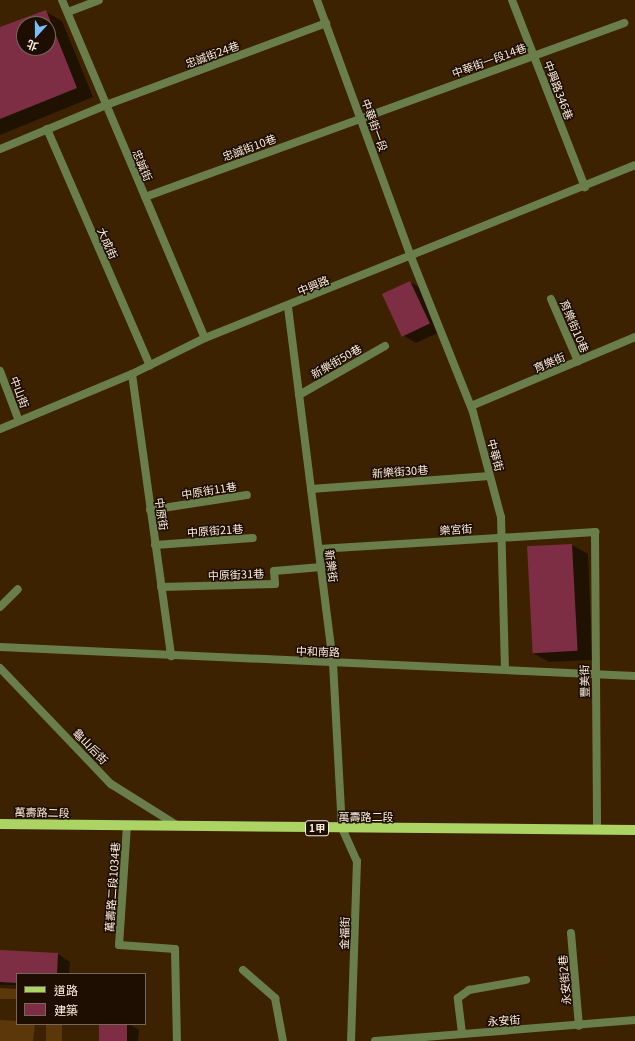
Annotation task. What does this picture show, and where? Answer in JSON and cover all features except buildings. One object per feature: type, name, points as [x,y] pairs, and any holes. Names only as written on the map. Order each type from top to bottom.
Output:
[{"type":"main road","name":"萬壽路二段","points":[[0,824],[635,830]]},
{"type":"street","name":"忠誠街","points":[[62,0],[205,338]]},
{"type":"street","points":[[68,12],[99,0]]},
{"type":"street","name":"中華街一段","points":[[318,0],[411,257]]},
{"type":"street","name":"中興路346巷","points":[[512,0],[585,187]]},
{"type":"street","name":"忠誠街24巷","points":[[0,149],[106,105],[326,23]]},
{"type":"street","name":"中華街一段14巷","points":[[361,118],[624,23]]},
{"type":"street","name":"忠誠街10巷","points":[[145,197],[361,118]]},
{"type":"street","name":"大成街","points":[[47,129],[150,366]]},
{"type":"street","name":"中興路","points":[[0,429],[132,374],[205,338],[288,307],[585,187],[635,165]]},
{"type":"street","name":"中華街","points":[[411,257],[471,406],[501,517],[505,670]]},
{"type":"street","name":"育樂街10巷","points":[[551,299],[578,361]]},
{"type":"street","name":"新樂街","points":[[288,307],[333,662],[342,828]]},
{"type":"street","name":"育樂街","points":[[471,406],[635,337]]},
{"type":"street","name":"新樂街50巷","points":[[299,395],[384,346]]},
{"type":"street","name":"中山街","points":[[0,371],[19,421]]},
{"type":"street","name":"中原街","points":[[132,374],[171,656]]},
{"type":"street","name":"新樂街30巷","points":[[311,489],[490,476]]},
{"type":"street","name":"中原街11巷","points":[[150,510],[247,495]]},
{"type":"street","name":"樂宮街","points":[[319,549],[595,532]]},
{"type":"street","name":"豐美街","points":[[595,532],[597,829]]},
{"type":"street","name":"中原街21巷","points":[[155,545],[253,538]]},
{"type":"street","name":"中原街31巷","points":[[161,587],[276,584],[274,571],[322,567]]},
{"type":"street","points":[[0,607],[18,589]]},
{"type":"street","name":"中和南路","points":[[0,647],[171,656],[505,670],[595,672],[635,676]]},
{"type":"street","name":"龜山后街","points":[[0,668],[112,784],[178,826]]},
{"type":"street","name":"萬壽路二段1034巷","points":[[127,825],[119,945],[176,949],[177,1041]]},
{"type":"street","name":"金福街","points":[[342,828],[357,861],[351,1041]]},
{"type":"street","name":"永安街2巷","points":[[571,933],[579,1026]]},
{"type":"street","points":[[243,970],[275,998],[283,1041]]},
{"type":"street","points":[[462,1033],[458,998],[469,990],[526,980]]},
{"type":"street","name":"永安街","points":[[375,1041],[462,1033],[579,1026],[635,1020]]},
{"type":"shaded area","points":[[0,985],[16,985],[16,999],[0,999]]},
{"type":"shaded area","points":[[0,1020],[16,1021],[16,1025],[35,1025],[33,1041],[0,1041]]},
{"type":"shaded area","points":[[46,1025],[62,1025],[62,1041],[46,1041]]}]
